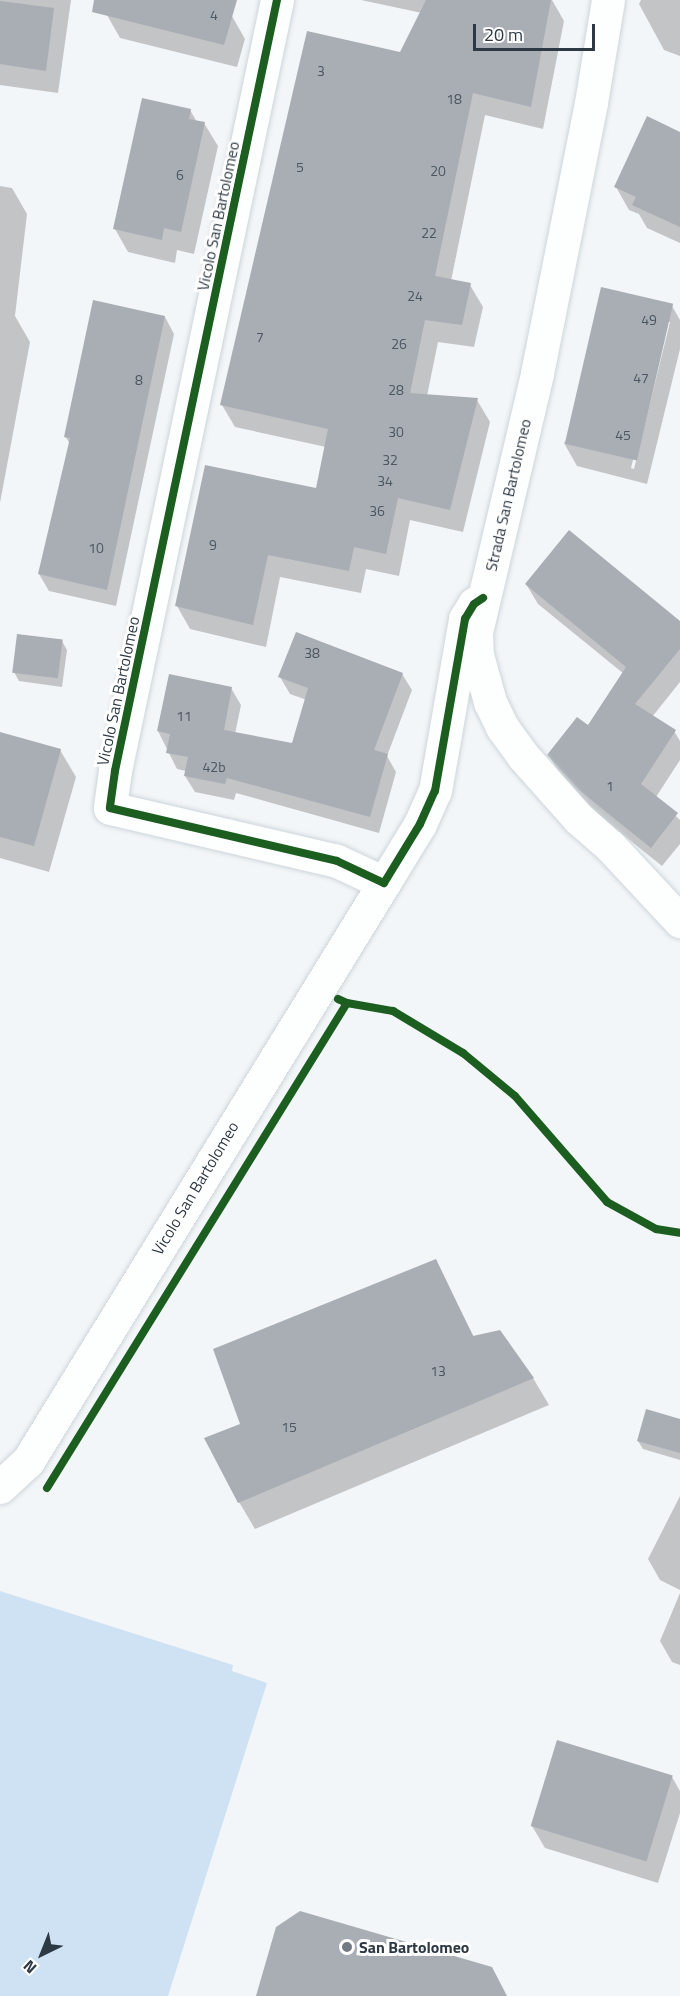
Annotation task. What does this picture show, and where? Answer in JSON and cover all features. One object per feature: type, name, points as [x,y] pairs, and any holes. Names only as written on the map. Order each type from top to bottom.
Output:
[{"type":"street","name":"Vicolo San Bartolomeo","points":[[277,0],[115,771],[110,808],[337,861],[384,883]]},
{"type":"street","name":"Strada San Bartolomeo","points":[[608,0],[591,103],[537,374],[476,632],[477,655],[490,702],[502,727],[523,756],[565,804],[627,863],[680,921]]},
{"type":"street","name":"Vicolo San Bartolomeo","points":[[0,1487],[28,1461],[420,824],[435,791],[465,619],[474,604],[483,598]]},
{"type":"shaded area","points":[[0,1591],[233,1665],[232,1671],[267,1683],[168,1996],[0,1996]]},
{"type":"building","points":[[94,0],[237,0],[224,45],[92,12]]},
{"type":"building","points":[[426,0],[551,0],[531,107],[473,93],[435,276],[471,283],[462,325],[425,320],[410,393],[478,398],[450,510],[398,498],[386,554],[354,547],[349,571],[268,555],[253,625],[175,606],[205,465],[316,488],[328,429],[220,405],[307,31],[400,52]]},
{"type":"building","points":[[0,1],[54,8],[46,71],[0,64]]},
{"type":"building","points":[[142,98],[191,109],[189,119],[205,122],[181,232],[164,228],[162,240],[113,229]]},
{"type":"building","points":[[647,116],[680,132],[680,227],[632,205],[636,197],[614,187]]},
{"type":"building","points":[[601,287],[673,304],[637,461],[565,444]]},
{"type":"building","points":[[93,300],[165,316],[107,590],[38,574],[70,438],[64,437]]},
{"type":"building","points":[[569,530],[680,621],[680,649],[635,704],[676,730],[641,784],[678,813],[651,848],[579,790],[547,755],[577,717],[588,725],[626,667],[525,584]]},
{"type":"building","points":[[296,632],[403,673],[374,750],[388,754],[370,817],[227,778],[225,784],[184,776],[188,757],[166,753],[170,734],[157,731],[169,674],[232,687],[224,730],[292,743],[308,688],[278,677]]},
{"type":"building","points":[[17,634],[63,640],[58,678],[12,673]]},
{"type":"building","points":[[0,732],[61,749],[34,846],[0,837]]},
{"type":"building","points":[[436,1259],[473,1336],[500,1330],[534,1378],[238,1503],[204,1438],[240,1424],[213,1349]]},
{"type":"building","points":[[646,1409],[680,1419],[680,1453],[637,1441]]},
{"type":"building","points":[[557,1740],[673,1775],[646,1861],[531,1826]]},
{"type":"building","name":"San Bartolomeo","points":[[300,1911],[492,1967],[507,1996],[256,1996],[276,1927]]},
{"type":"cycle path","points":[[277,0],[115,771],[110,808],[337,861],[384,883],[420,824],[435,791],[465,619],[474,604],[483,598]]},
{"type":"cycle path","points":[[338,999],[347,1003],[393,1011],[463,1053],[515,1096],[607,1202],[656,1229],[680,1233]]},
{"type":"cycle path","points":[[47,1488],[347,1003]]},
{"type":"place","name":"San Bartolomeo","points":[[347,1947]]}]
